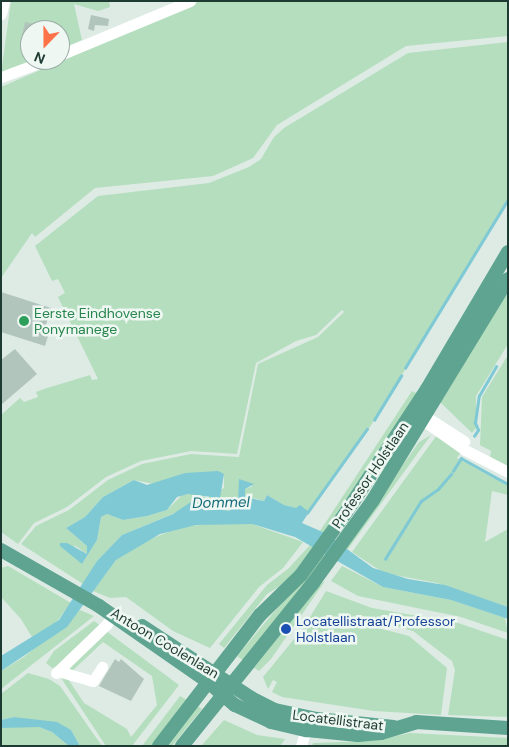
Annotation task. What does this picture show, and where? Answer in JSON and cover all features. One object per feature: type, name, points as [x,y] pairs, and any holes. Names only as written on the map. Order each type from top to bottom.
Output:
[{"type":"main road","name":"Professor Holstlaan","points":[[420,416],[508,252]]},
{"type":"main road","name":"Professor Holstlaan","points":[[182,746],[227,689],[350,519],[420,416],[508,279]]},
{"type":"main road","name":"Antoon Coolenlaan","points":[[1,550],[94,604],[211,676]]},
{"type":"main road","name":"Professor Holstlaan","points":[[159,746],[211,676],[260,615],[307,579]]},
{"type":"main road","name":"Antoon Coolenlaan","points":[[94,604],[113,609],[227,689]]},
{"type":"main road","name":"Locatellistraat","points":[[227,689],[257,717],[308,724],[364,735],[381,733],[394,727],[416,722],[506,728]]},
{"type":"street","points":[[1,14],[4,1]]},
{"type":"street","points":[[70,51],[190,1]]},
{"type":"street","points":[[1,77],[20,70]]},
{"type":"street","points":[[420,416],[508,472]]},
{"type":"street","points":[[102,667],[93,681],[57,672],[107,624],[111,616]]},
{"type":"street","points":[[301,746],[308,724]]},
{"type":"green space","points":[[11,1],[109,1],[110,7],[98,11],[74,4],[82,40],[70,45],[70,20],[20,20],[20,66],[1,74]]},
{"type":"green space","points":[[200,1],[508,1],[508,36],[406,46],[277,125],[253,158],[213,176],[95,188],[35,237],[32,233],[1,278],[1,87],[40,70],[70,70],[70,57]]},
{"type":"green space","points":[[508,42],[508,202],[365,435],[309,512],[284,505],[267,495],[264,501],[245,496],[245,489],[253,486],[240,483],[238,503],[229,511],[202,505],[182,510],[122,535],[97,561],[83,584],[21,544],[36,526],[69,510],[108,480],[142,464],[191,454],[239,457],[258,364],[318,337],[344,312],[342,310],[316,335],[296,341],[256,363],[237,454],[191,451],[141,461],[106,477],[67,507],[34,523],[18,544],[1,532],[1,415],[20,398],[24,402],[38,397],[36,392],[44,389],[90,375],[92,380],[98,379],[58,297],[65,293],[58,279],[52,281],[35,246],[98,196],[209,183],[249,167],[261,159],[274,137],[284,128],[408,53]],"holes":[[[185,473],[224,474],[224,488],[207,498],[196,493],[182,495],[167,510],[147,516],[123,520],[107,514],[101,517],[97,540],[82,564],[74,545],[87,554],[87,546],[66,528],[85,517],[103,497],[134,480],[154,484]]]},
{"type":"green space","points":[[508,287],[508,344],[476,396],[476,428],[472,433],[439,401]]},
{"type":"green space","points":[[508,355],[508,468],[490,457],[491,451],[480,445],[482,397]]},
{"type":"green space","points":[[412,391],[418,394],[325,533],[320,531]]},
{"type":"green space","points":[[431,435],[348,549],[345,547],[419,442]]},
{"type":"green space","points":[[437,435],[462,450],[457,458],[508,486],[508,495],[492,491],[485,542],[508,529],[508,607],[437,583],[384,573],[352,552]]},
{"type":"green space","points":[[229,522],[252,524],[303,542],[283,568],[259,587],[210,648],[173,631],[126,597],[110,598],[93,591],[116,560],[146,541],[180,527]]},
{"type":"green space","points":[[310,545],[315,548],[293,578],[267,594],[224,648],[219,644],[267,585],[289,568]]},
{"type":"green space","points":[[323,554],[326,556],[244,661],[237,656]]},
{"type":"green space","points":[[8,566],[71,603],[55,624],[32,637],[21,619],[1,597],[1,568]]},
{"type":"green space","points":[[342,566],[383,587],[451,600],[505,618],[508,633],[461,617],[358,596],[331,581]]},
{"type":"green space","points":[[325,581],[271,659],[259,671],[250,665],[314,587]]},
{"type":"green space","points":[[326,591],[372,608],[458,623],[508,640],[508,717],[448,715],[455,670],[452,661],[413,631],[380,622],[378,628],[409,636],[447,668],[441,715],[374,711],[282,697],[272,692],[277,682],[273,680],[268,689],[263,677],[304,627]]},
{"type":"green space","points":[[80,610],[94,616],[1,689],[1,671],[24,657]]},
{"type":"green space","points":[[94,621],[101,626],[57,667],[52,668],[46,663],[54,651]]},
{"type":"green space","points":[[106,631],[179,685],[132,746],[106,746],[63,681],[61,675],[66,676],[84,703],[127,729],[131,737],[157,705],[152,676],[103,642],[70,673],[69,666]]},
{"type":"green space","points":[[28,673],[49,679],[60,686],[102,746],[80,746],[71,730],[14,717],[1,720],[1,694]]},
{"type":"green space","points":[[180,696],[187,700],[157,746],[142,746]]},
{"type":"green space","points":[[194,704],[202,709],[172,746],[165,746]]},
{"type":"green space","points":[[224,720],[257,735],[285,739],[280,746],[201,746]]},
{"type":"green space","points":[[16,726],[39,727],[52,732],[69,746],[1,746],[1,728]]},
{"type":"green space","points":[[410,733],[508,738],[508,746],[312,746],[313,743],[372,741]]},
{"type":"water","points":[[218,471],[224,474],[220,498],[188,494],[177,497],[167,510],[147,516],[123,520],[107,514],[101,517],[97,540],[82,564],[60,546],[60,543],[67,543],[87,554],[87,546],[66,528],[85,517],[103,497],[134,480],[147,485],[185,473]]},
{"type":"water","points":[[239,479],[254,484],[245,489],[245,497],[264,501],[267,495],[284,505],[296,508],[300,505],[309,512],[302,523],[325,533],[373,568],[408,579],[445,585],[508,607],[508,619],[451,600],[383,587],[295,537],[252,524],[196,525],[160,534],[116,560],[67,627],[1,671],[1,656],[59,620],[97,561],[122,535],[173,514],[191,502],[229,511],[238,503]]},
{"type":"water","points":[[14,717],[57,722],[71,730],[80,746],[69,746],[52,732],[39,727],[1,728],[1,720]]},
{"type":"building","points":[[91,15],[109,19],[108,26],[95,25],[94,31],[88,29]]},
{"type":"building","name":"Eerste Eindhovense Ponymanege","points":[[1,292],[51,308],[45,328],[50,329],[45,346],[1,332]]},
{"type":"building","points":[[15,349],[37,374],[1,405],[1,360]]},
{"type":"building","points":[[115,659],[119,662],[121,659],[144,679],[131,701],[99,686]]},
{"type":"waterway","points":[[405,368],[508,199]]},
{"type":"waterway","points":[[474,436],[478,430],[475,423],[479,396],[496,367]]},
{"type":"waterway","points":[[374,420],[401,376]]},
{"type":"waterway","points":[[307,513],[367,429]]},
{"type":"waterway","points":[[461,458],[508,484]]},
{"type":"waterway","points":[[453,471],[461,458]]},
{"type":"waterway","points":[[385,559],[421,501],[438,489],[451,474]]},
{"type":"place","name":"Eerste Eindhovense Ponymanege","points":[[24,321]]},
{"type":"place","name":"Locatellistraat/Professor Holstlaan","points":[[286,629]]},
{"type":"water label","name":"Dommel","points":[[221,503]]}]
